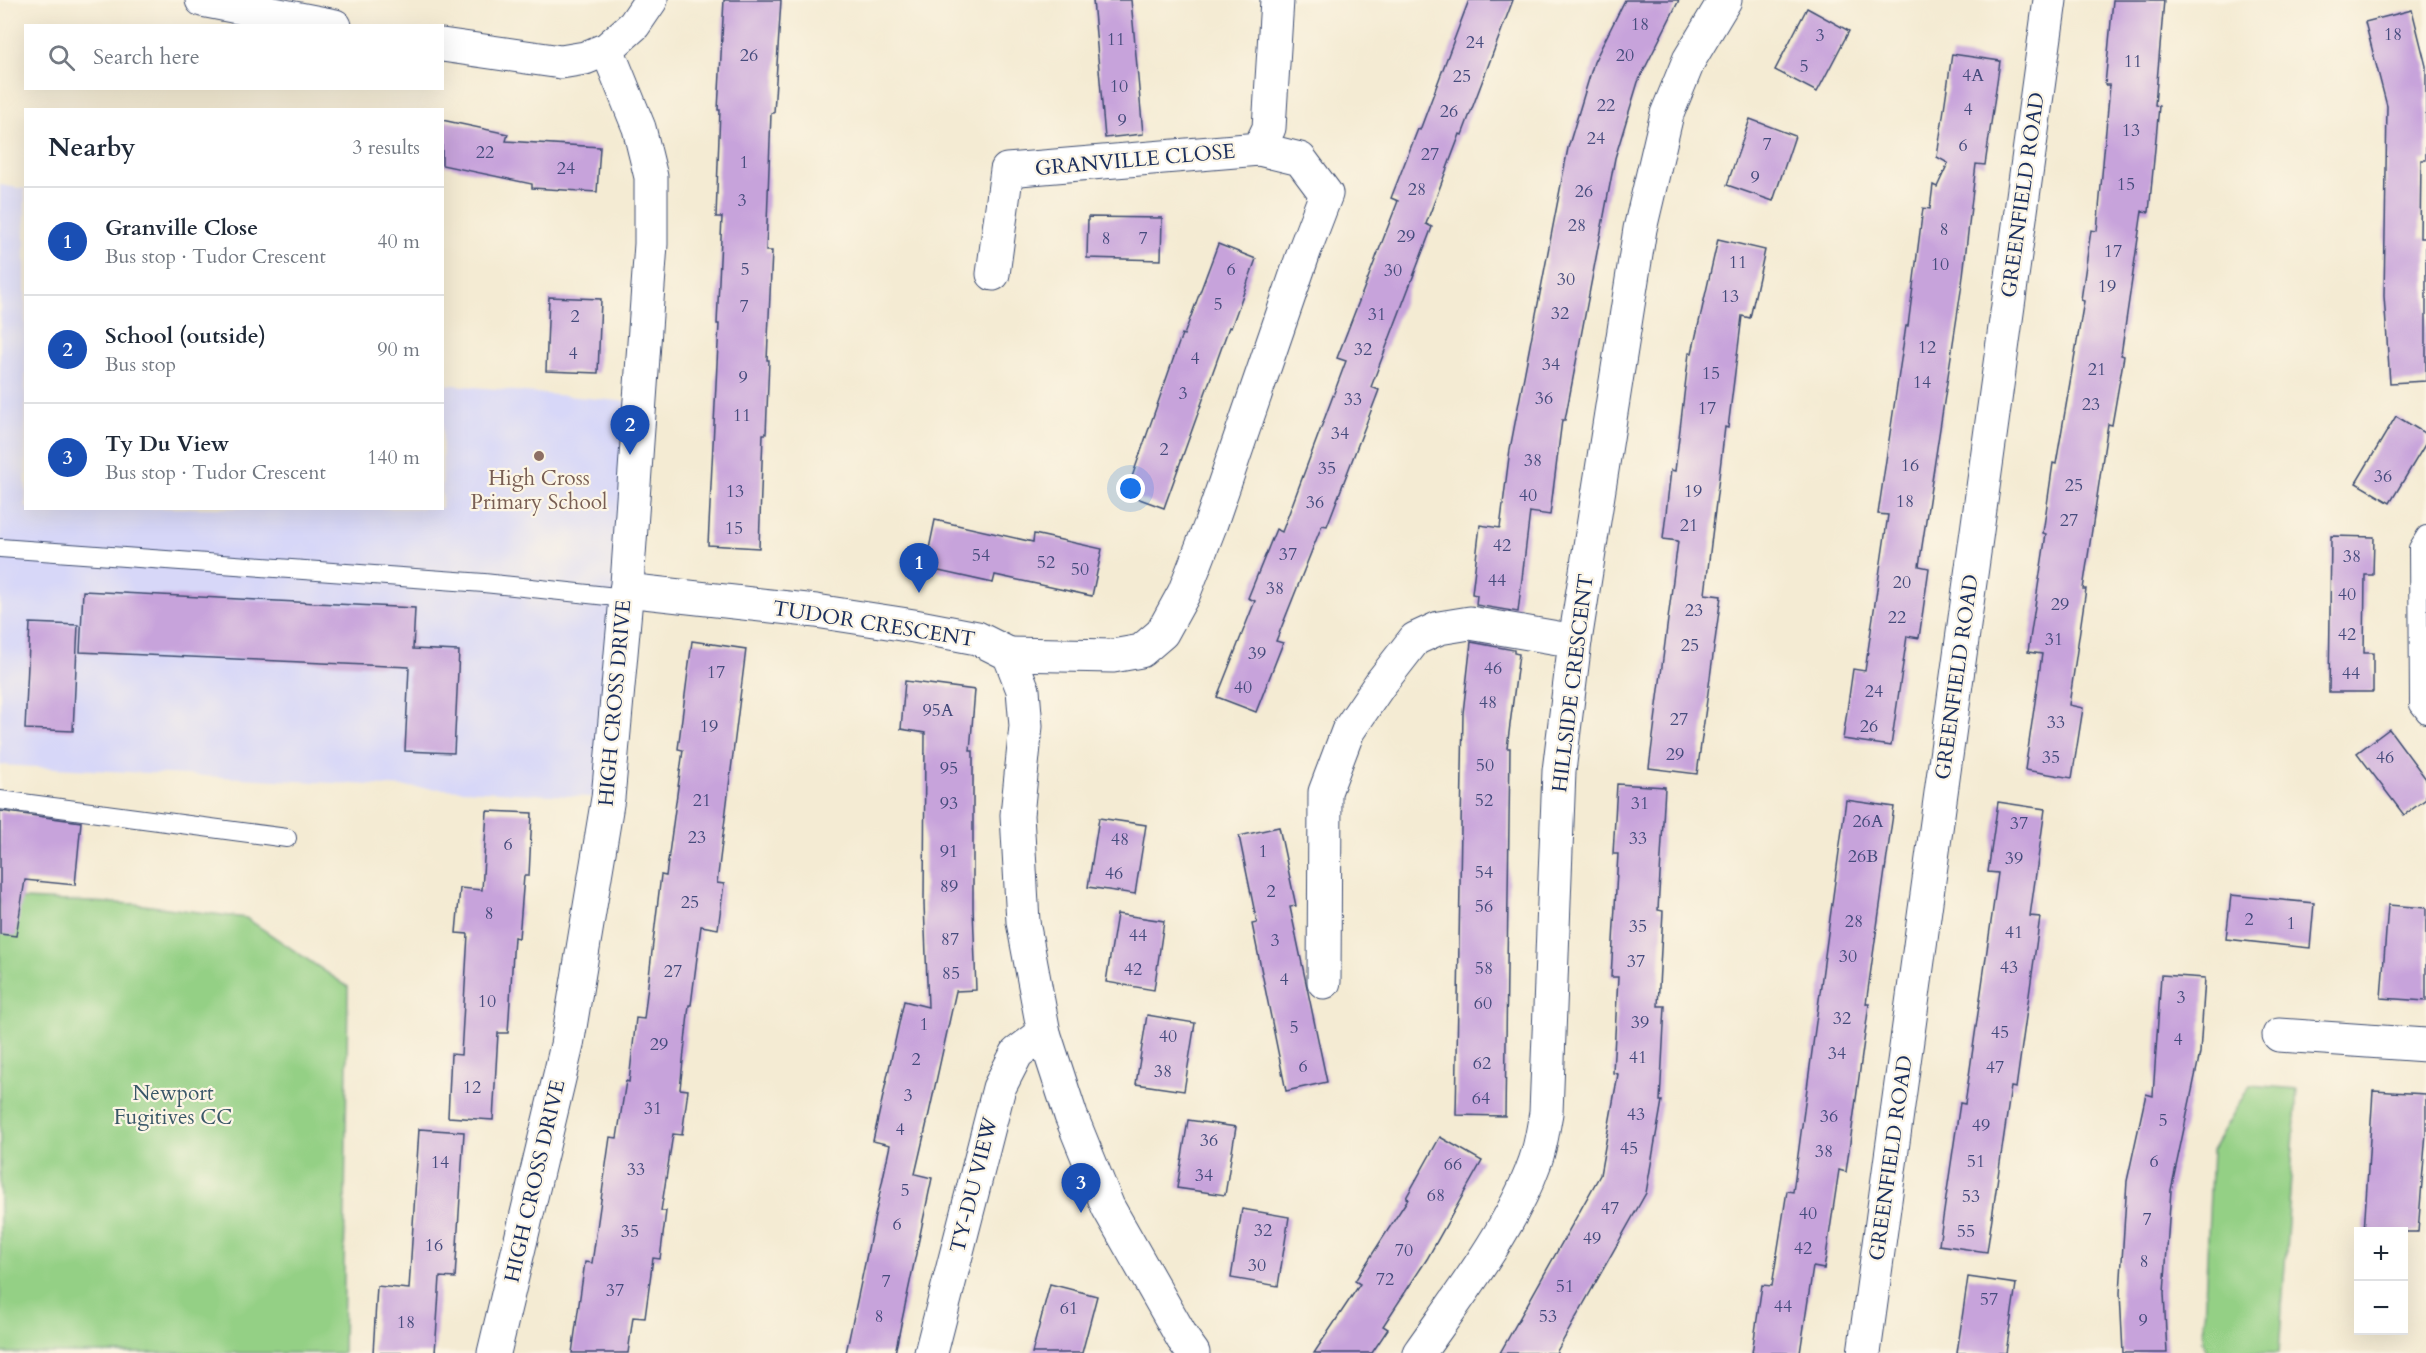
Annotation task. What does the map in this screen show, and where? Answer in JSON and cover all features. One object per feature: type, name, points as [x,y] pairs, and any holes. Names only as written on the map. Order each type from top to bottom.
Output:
[{"type":"street","points":[[202,0],[325,24]]},
{"type":"street","points":[[444,45],[561,62],[585,58],[607,49],[634,25],[651,0]]},
{"type":"street","name":"GRANVILLE CLOSE","points":[[1259,149],[1269,128],[1277,0]]},
{"type":"street","name":"HILLSIDE CRESCENT","points":[[1419,1353],[1472,1277],[1520,1198],[1536,1160],[1546,1113],[1559,771],[1575,641],[1640,229],[1667,114],[1689,60],[1725,0]]},
{"type":"street","name":"GREENFIELD ROAD","points":[[1864,1353],[2050,0]]},
{"type":"street","name":"HIGH CROSS DRIVE","points":[[494,1353],[567,1045],[608,798],[626,594],[651,244],[651,177],[639,128],[607,49]]},
{"type":"street","name":"GRANVILLE CLOSE","points":[[993,274],[1007,170],[1259,149],[1300,159],[1326,194],[1210,526],[1184,593],[1162,633],[1141,651],[1113,656],[1010,654]]},
{"type":"street","name":"TUDOR CRESCENT","points":[[626,594],[816,611],[914,626],[977,638],[1010,654]]},
{"type":"street","points":[[1324,982],[1325,792],[1348,731],[1380,684],[1415,639],[1439,628],[1470,623],[1575,641]]},
{"type":"street","points":[[1010,654],[1023,690],[1026,726],[1017,815],[1023,922],[1044,1033],[1071,1116],[1108,1207],[1181,1348]]},
{"type":"street","name":"TY-DU VIEW","points":[[931,1353],[999,1088],[1017,1053],[1044,1033]]},
{"type":"street","points":[[2279,1035],[2426,1045]]},
{"type":"lane","points":[[2426,535],[2418,548],[2419,705],[2426,714]]},
{"type":"lane","points":[[0,548],[626,594]]},
{"type":"lane","points":[[0,800],[288,838]]},
{"type":"shaded area","name":"High Cross Primary School","points":[[0,185],[24,189],[24,510],[444,510],[444,384],[640,403],[608,798],[0,765]]},
{"type":"green space","name":"Newport Fugitives CC","points":[[0,898],[135,904],[246,918],[348,987],[343,1353],[0,1353]]},
{"type":"green space","points":[[2250,1085],[2297,1089],[2279,1353],[2206,1353],[2203,1341],[2212,1150]]},
{"type":"building","points":[[724,0],[781,0],[774,113],[771,113],[766,251],[772,251],[767,360],[769,360],[766,434],[763,434],[759,548],[708,545],[719,324],[717,324],[722,217],[716,217],[720,110],[718,110]]},
{"type":"building","points":[[1093,0],[1131,0],[1143,134],[1105,138]]},
{"type":"building","points":[[1469,0],[1513,0],[1426,224],[1432,227],[1371,387],[1379,390],[1327,526],[1322,525],[1276,641],[1283,643],[1256,712],[1217,697],[1255,601],[1248,598],[1276,529],[1282,532],[1346,361],[1337,358],[1398,201],[1391,198],[1418,129],[1420,130]]},
{"type":"building","points":[[1625,0],[1679,0],[1638,82],[1615,158],[1565,420],[1562,420],[1550,515],[1530,512],[1518,612],[1476,605],[1477,595],[1472,594],[1480,525],[1500,528],[1510,449],[1568,148],[1594,62]]},
{"type":"building","points":[[2113,0],[2164,0],[2155,105],[2159,106],[2149,212],[2142,211],[2121,355],[2124,356],[2112,425],[2108,424],[2083,589],[2086,589],[2069,705],[2083,708],[2072,778],[2025,770],[2042,654],[2028,652],[2046,534],[2043,533],[2053,463],[2056,464],[2084,301],[2081,300],[2091,230],[2097,231],[2110,85],[2105,85]]},
{"type":"building","points":[[1807,8],[1849,31],[1817,92],[1775,70]]},
{"type":"building","points":[[2412,10],[2426,66],[2426,160],[2421,160],[2420,238],[2426,238],[2426,381],[2390,383],[2384,296],[2387,106],[2365,22]]},
{"type":"building","points":[[1952,54],[2000,61],[1985,165],[1976,164],[1962,284],[1919,566],[1929,568],[1919,638],[1907,636],[1891,746],[1843,739],[1853,669],[1865,671],[1888,515],[1878,514],[1906,326],[1908,326],[1923,208],[1930,209],[1933,185],[1937,187],[1948,163],[1937,157]]},
{"type":"building","points":[[1750,119],[1795,136],[1773,201],[1727,185]]},
{"type":"building","points":[[444,120],[508,134],[506,141],[600,147],[597,192],[532,188],[532,184],[444,165]]},
{"type":"building","points":[[1088,217],[1162,218],[1161,260],[1087,258]]},
{"type":"building","points":[[1718,239],[1765,250],[1750,318],[1742,316],[1728,428],[1725,427],[1705,594],[1721,596],[1697,774],[1649,768],[1678,541],[1663,539],[1671,470],[1675,471],[1689,353],[1692,353]]},
{"type":"building","points":[[1218,244],[1256,259],[1164,508],[1126,494],[1182,334],[1184,335]]},
{"type":"building","points":[[549,297],[601,299],[598,373],[546,371]]},
{"type":"building","points":[[2396,416],[2426,434],[2426,443],[2390,503],[2356,483]]},
{"type":"building","points":[[935,520],[1033,542],[1034,534],[1102,549],[1092,596],[995,575],[993,583],[925,568]]},
{"type":"building","points":[[2331,536],[2374,537],[2373,575],[2365,575],[2364,653],[2373,653],[2373,692],[2329,692]]},
{"type":"building","points":[[83,591],[415,608],[413,649],[459,651],[454,753],[405,751],[409,667],[80,652]]},
{"type":"building","points":[[30,623],[78,625],[73,731],[25,729]]},
{"type":"building","points":[[692,641],[746,649],[717,883],[724,884],[718,929],[701,926],[691,1005],[689,1005],[680,1089],[688,1090],[682,1135],[673,1134],[661,1211],[666,1211],[660,1259],[653,1258],[645,1318],[633,1317],[628,1353],[572,1353],[585,1262],[592,1263],[610,1137],[617,1138],[626,1081],[629,1082],[636,1018],[644,1019],[661,875],[666,876],[683,750],[678,749]]},
{"type":"building","points":[[1471,642],[1514,650],[1514,653],[1519,654],[1507,748],[1510,748],[1505,1116],[1456,1115],[1463,713]]},
{"type":"building","points":[[905,681],[975,690],[970,751],[973,751],[973,908],[976,990],[956,991],[915,1174],[932,1178],[895,1353],[846,1353],[890,1145],[873,1141],[904,1001],[928,1007],[924,904],[925,733],[901,729]]},
{"type":"building","points":[[2389,729],[2426,779],[2426,799],[2404,815],[2357,753]]},
{"type":"building","points":[[1617,784],[1665,787],[1658,910],[1663,911],[1658,1006],[1665,1006],[1660,1101],[1662,1101],[1646,1193],[1556,1353],[1500,1353],[1600,1175],[1618,1074],[1613,1073],[1618,977],[1611,977],[1618,854],[1613,854]]},
{"type":"building","points":[[1846,800],[1894,807],[1866,1004],[1869,1004],[1846,1172],[1839,1170],[1824,1269],[1813,1267],[1800,1353],[1752,1353],[1762,1285],[1772,1286],[1787,1191],[1793,1192]]},
{"type":"building","points":[[1998,802],[2045,809],[2030,916],[2040,917],[2016,1088],[2011,1087],[1987,1252],[1939,1245],[1960,1103],[1965,1104],[1998,873],[1988,872]]},
{"type":"building","points":[[0,811],[81,822],[75,885],[25,880],[16,936],[0,934]]},
{"type":"building","points":[[487,811],[532,813],[529,876],[524,876],[519,938],[514,937],[508,1033],[498,1033],[493,1120],[448,1117],[451,1054],[461,1055],[468,934],[456,933],[460,888],[482,890]]},
{"type":"building","points":[[1099,818],[1146,825],[1135,894],[1088,887]]},
{"type":"building","points":[[1279,827],[1296,906],[1290,907],[1327,1082],[1286,1091],[1252,924],[1257,923],[1239,836]]},
{"type":"building","points":[[2231,895],[2314,903],[2310,948],[2226,939]]},
{"type":"building","points":[[2388,905],[2426,908],[2426,1001],[2381,998]]},
{"type":"building","points":[[1117,914],[1164,921],[1154,990],[1106,982]]},
{"type":"building","points":[[2161,975],[2205,978],[2200,1053],[2171,1190],[2164,1293],[2167,1353],[2123,1353],[2120,1293],[2127,1181],[2146,1094],[2153,1096]]},
{"type":"building","points":[[1147,1015],[1195,1023],[1184,1091],[1136,1084]]},
{"type":"building","points":[[2373,1091],[2426,1094],[2426,1132],[2418,1232],[2408,1232],[2408,1227],[2364,1227]]},
{"type":"building","points":[[1188,1120],[1236,1127],[1225,1195],[1177,1188]]},
{"type":"building","points":[[419,1129],[464,1132],[455,1278],[440,1277],[435,1353],[373,1353],[377,1286],[409,1289]]},
{"type":"building","points":[[1440,1137],[1482,1161],[1427,1259],[1383,1326],[1388,1329],[1372,1353],[1314,1353],[1360,1284],[1355,1281],[1408,1199],[1406,1198]]},
{"type":"building","points":[[1242,1209],[1289,1217],[1278,1286],[1231,1278]]},
{"type":"building","points":[[1968,1277],[2016,1284],[2006,1353],[1957,1353]]},
{"type":"building","points":[[1050,1284],[1097,1296],[1082,1353],[1032,1353]]},
{"type":"place","name":"School (outside)","points":[[630,455]]},
{"type":"place","name":"High Cross Primary School","points":[[539,456]]},
{"type":"place","name":"Granville Close","points":[[919,593]]},
{"type":"place","name":"Ty Du View","points":[[1081,1213]]}]
